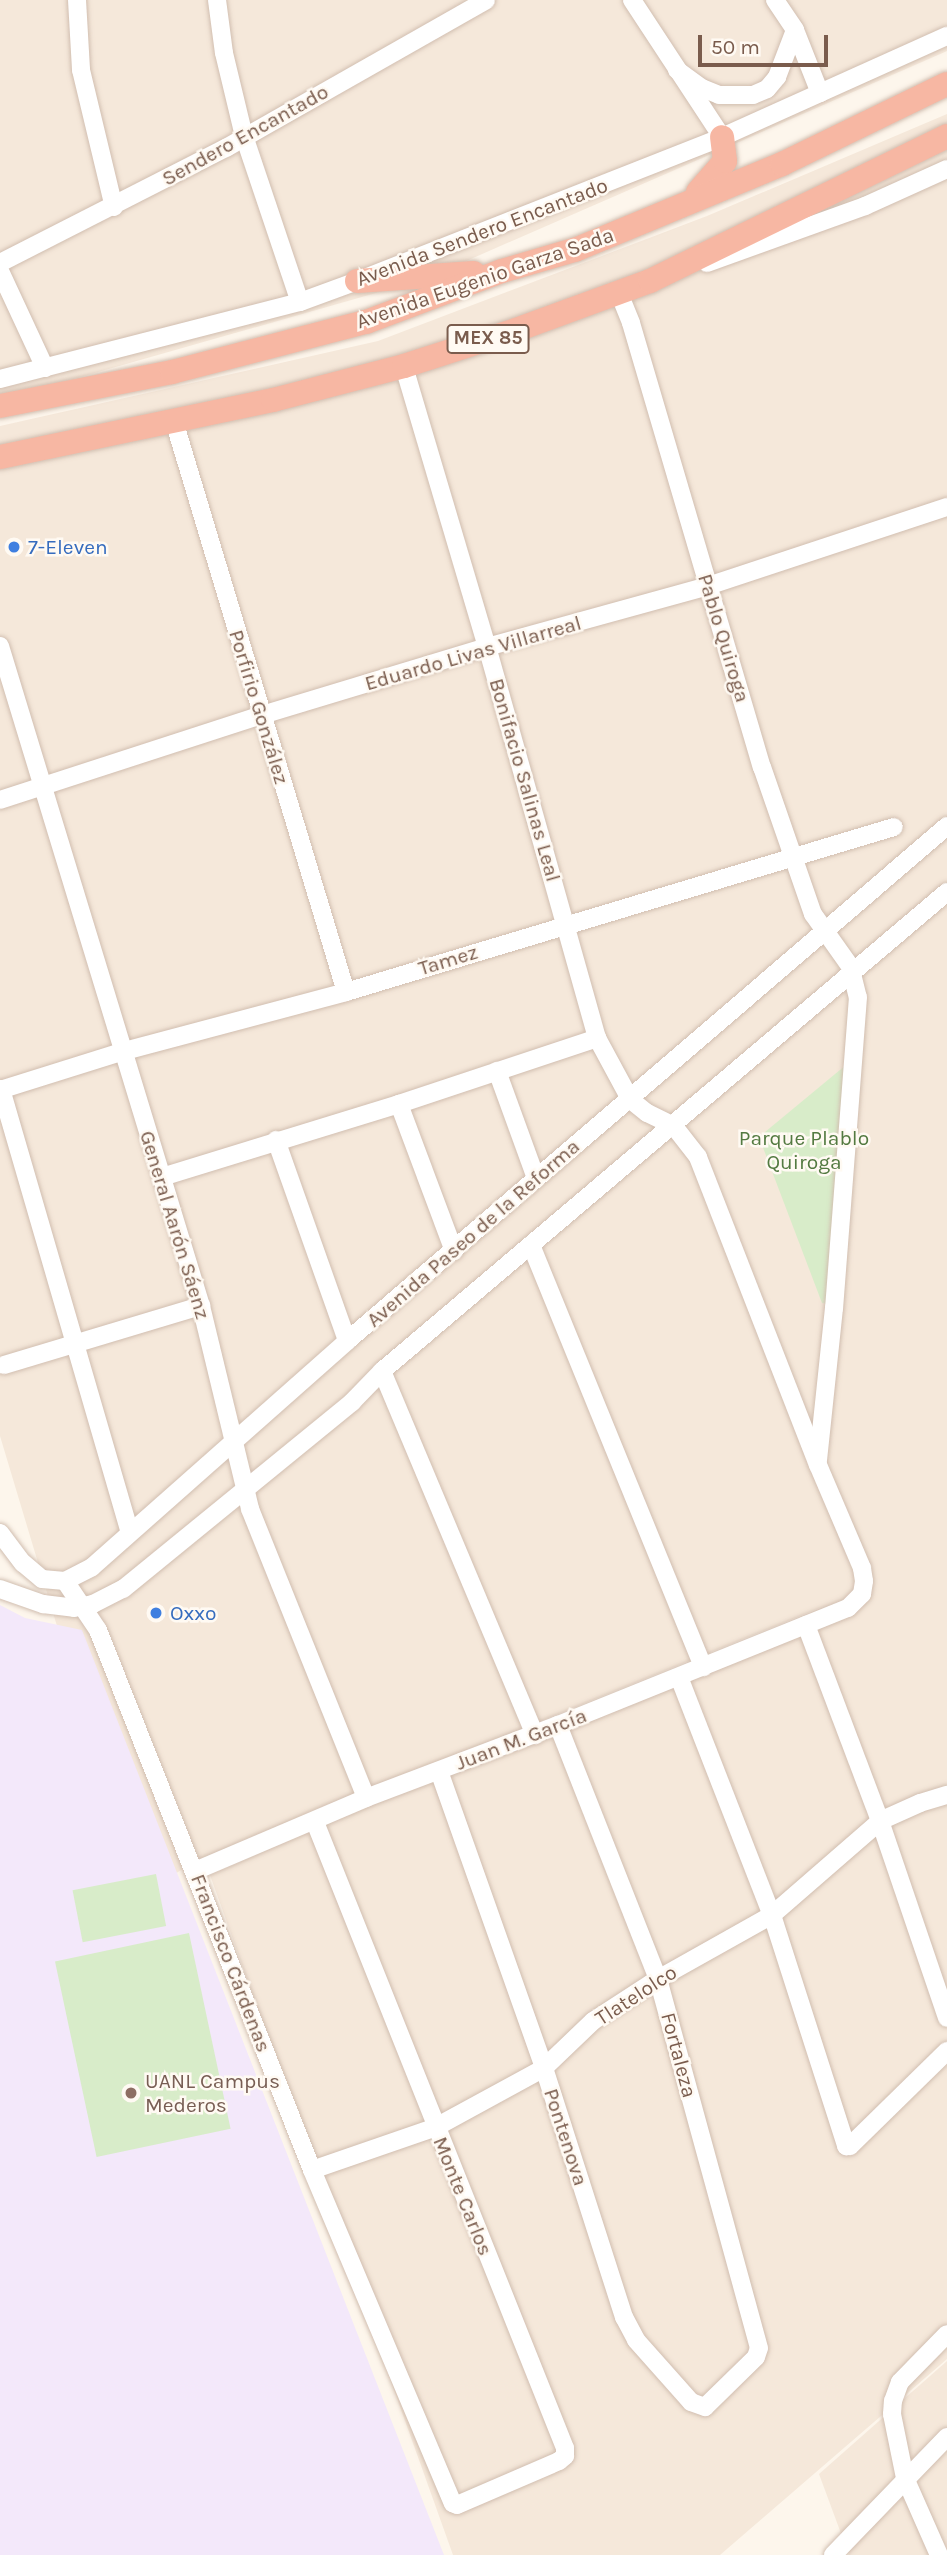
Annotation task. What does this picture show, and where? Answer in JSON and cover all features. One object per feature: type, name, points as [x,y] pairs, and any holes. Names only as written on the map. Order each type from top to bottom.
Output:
[{"type":"highway","name":"Avenida Eugenio Garza Sada","points":[[0,406],[172,372],[366,322],[502,271],[578,249],[687,201],[782,164],[947,84]]},
{"type":"highway","name":"MEX 85","points":[[0,457],[273,400],[404,366],[650,281],[947,136]]},
{"type":"highway","points":[[687,201],[721,169],[726,152],[722,137]]},
{"type":"highway","points":[[357,281],[502,271]]},
{"type":"street","points":[[77,0],[81,70],[114,207]]},
{"type":"street","points":[[217,0],[224,53],[244,136],[300,302]]},
{"type":"street","name":"Sendero Encantado","points":[[0,263],[226,148],[486,0]]},
{"type":"street","points":[[632,0],[722,137]]},
{"type":"street","points":[[775,0],[795,30],[820,93]]},
{"type":"street","points":[[677,69],[702,88],[719,95],[753,95],[767,89],[777,77],[795,30]]},
{"type":"street","name":"Avenida Sendero Encantado","points":[[0,379],[300,302],[722,137],[947,36]]},
{"type":"street","points":[[650,281],[752,248],[865,206],[947,169]]},
{"type":"street","points":[[0,271],[45,368]]},
{"type":"street","name":"Pablo Quiroga","points":[[619,293],[631,323],[762,767],[813,915],[850,966],[858,997],[818,1465]]},
{"type":"street","name":"Bonifacio Salinas Leal","points":[[404,366],[487,647],[597,1038],[630,1099],[647,1113],[674,1126]]},
{"type":"street","name":"Porfirio González","points":[[174,421],[346,992]]},
{"type":"street","name":"Eduardo Livas Villarreal","points":[[0,800],[262,715],[487,647],[708,586],[947,508]]},
{"type":"street","name":"General Aarón Sáenz","points":[[0,646],[121,1052],[201,1306],[245,1491],[258,1534],[366,1798]]},
{"type":"street","name":"Avenida Paseo de la Reforma","points":[[65,1581],[92,1567],[347,1341],[947,826]]},
{"type":"street","name":"Tamez","points":[[1,1090],[121,1052],[346,992],[793,855],[894,827]]},
{"type":"street","points":[[0,1588],[43,1604],[85,1607],[123,1589],[352,1402],[382,1371],[674,1126],[851,973],[896,939],[947,892]]},
{"type":"street","points":[[162,1177],[399,1104],[597,1038]]},
{"type":"street","points":[[497,1071],[536,1178]]},
{"type":"street","points":[[1,1090],[131,1532]]},
{"type":"street","points":[[399,1104],[454,1251]]},
{"type":"street","points":[[674,1126],[698,1157],[818,1465]]},
{"type":"street","points":[[276,1140],[347,1341]]},
{"type":"street","points":[[531,1245],[703,1667]]},
{"type":"street","points":[[4,1365],[201,1306]]},
{"type":"street","points":[[382,1371],[535,1735]]},
{"type":"street","name":"Juan M. García","points":[[195,1871],[366,1798],[558,1726],[848,1608],[862,1594],[862,1567],[818,1465]]},
{"type":"street","points":[[0,1533],[23,1563],[42,1579],[65,1581]]},
{"type":"street","name":"Francisco Cárdenas","points":[[65,1581],[85,1607],[97,1630],[312,2170],[454,2505]]},
{"type":"street","points":[[806,1625],[880,1821],[947,2018]]},
{"type":"street","points":[[678,1677],[772,1915],[848,2147],[947,2052]]},
{"type":"street","name":"Fortaleza","points":[[558,1726],[658,1979],[758,2354]]},
{"type":"street","name":"Pontenova","points":[[439,1771],[544,2068],[624,2317],[636,2340],[691,2402],[701,2407],[758,2354]]},
{"type":"street","name":"Tlatelolco","points":[[312,2170],[436,2127],[544,2068],[593,2021],[658,1979],[772,1915],[880,1821],[947,1795]]},
{"type":"street","name":"Monte Carlos","points":[[315,1822],[566,2452],[559,2461],[454,2505]]},
{"type":"street","points":[[947,2334],[896,2390],[892,2414],[905,2478],[941,2555],[947,2551]]},
{"type":"street","points":[[833,2555],[947,2437]]},
{"type":"shaded area","points":[[0,0],[947,0],[947,51],[425,279],[0,400]]},
{"type":"shaded area","points":[[947,114],[947,2359],[720,2555],[453,2555],[210,1875],[832,1603],[198,1860],[138,1896],[0,1436],[0,426],[378,341],[707,216]]},
{"type":"shaded area","name":"UANL Campus Mederos","points":[[0,1605],[25,1618],[82,1630],[444,2555],[0,2555]]},
{"type":"shaded area","points":[[947,2361],[947,2555],[849,2555],[819,2474]]},
{"type":"green space","name":"Parque Plablo Quiroga","points":[[852,1060],[831,1304],[822,1303],[759,1137]]},
{"type":"green space","points":[[156,1874],[166,1926],[83,1942],[73,1890]]},
{"type":"green space","points":[[189,1933],[231,2129],[97,2157],[55,1961]]},
{"type":"place","name":"7-Eleven","points":[[14,547]]},
{"type":"place","name":"Oxxo","points":[[156,1613]]},
{"type":"place","name":"UANL Campus Mederos","points":[[131,2093]]}]
